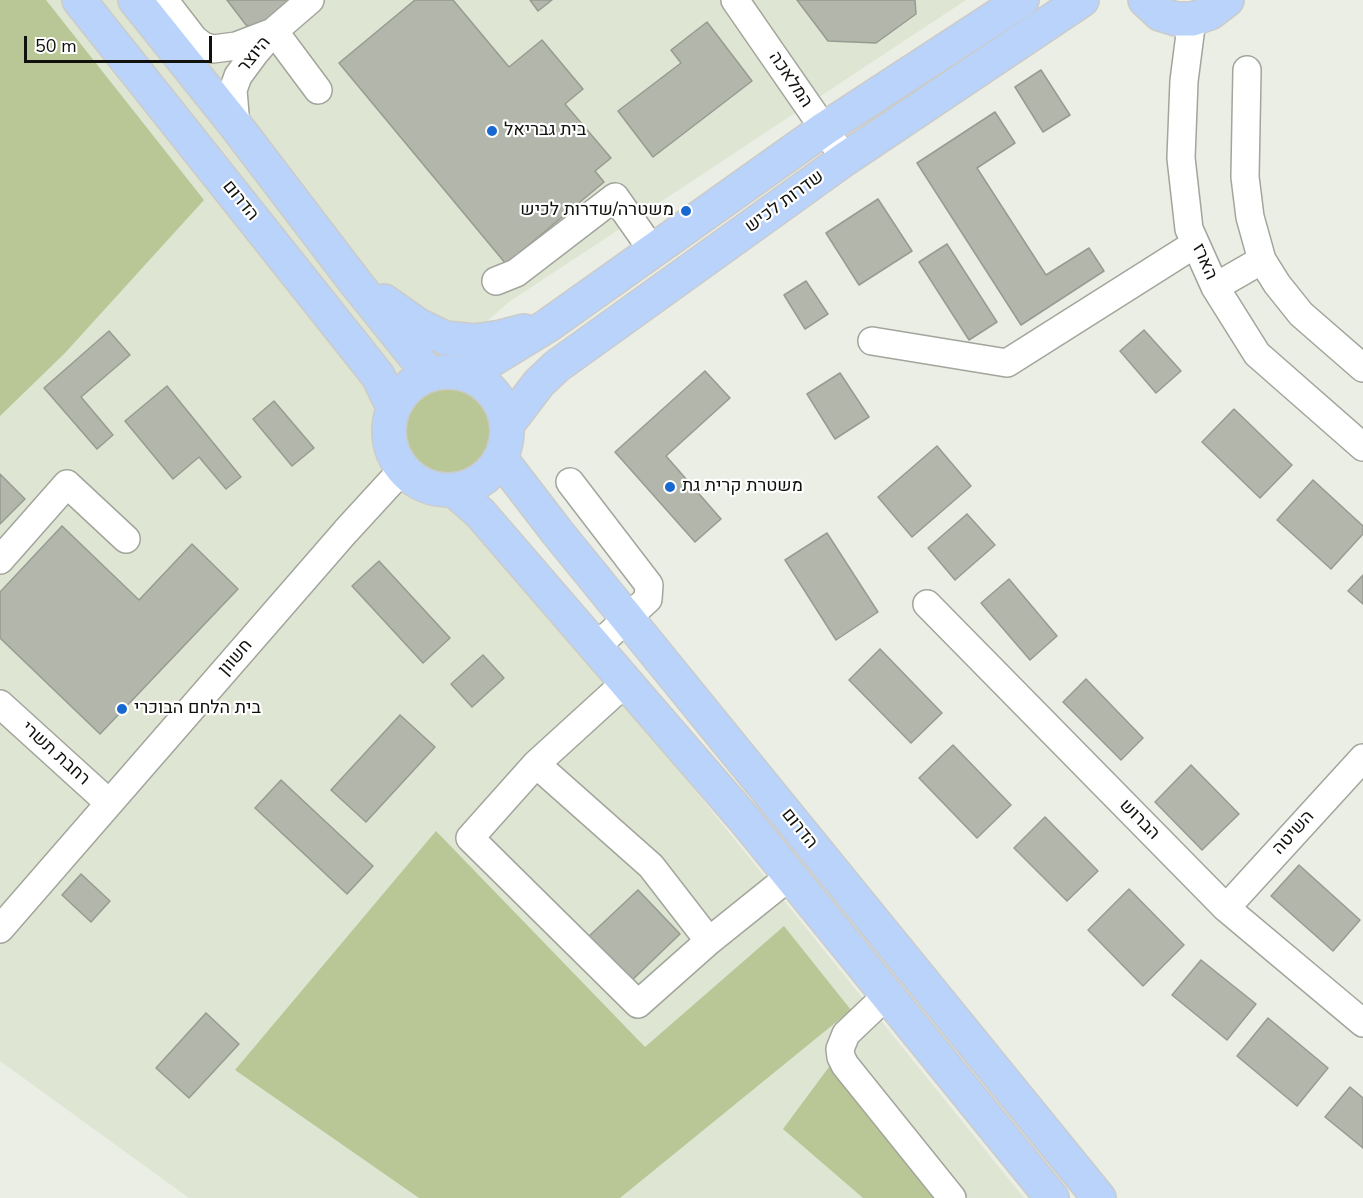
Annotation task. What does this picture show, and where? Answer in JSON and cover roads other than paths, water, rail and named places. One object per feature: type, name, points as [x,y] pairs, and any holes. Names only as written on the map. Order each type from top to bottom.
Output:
[{"type":"main road","name":"הדרום","points":[[79,0],[378,376],[393,407]]},
{"type":"main road","points":[[135,0],[429,375]]},
{"type":"main road","name":"שדרות לכיש","points":[[468,375],[547,326],[824,129],[1022,0]]},
{"type":"main road","name":"שדרות לכיש","points":[[507,425],[538,383],[557,366],[845,159],[1082,0]]},
{"type":"main road","points":[[1145,0],[1160,14],[1176,19],[1192,19],[1210,13],[1227,0]]},
{"type":"main road","points":[[355,282],[418,325],[445,338],[475,341],[547,326]]},
{"type":"main road","points":[[448,372],[468,375],[490,389],[504,412],[507,425],[505,448],[501,459],[482,481],[469,488],[455,491],[435,490],[417,483],[402,470],[393,456],[388,440],[393,407],[402,393],[414,382],[429,375],[448,372]]},
{"type":"main road","name":"הדרום","points":[[501,459],[627,618],[1099,1198]]},
{"type":"main road","name":"הדרום","points":[[455,491],[480,513],[744,819],[1052,1198]]},
{"type":"street","points":[[164,0],[194,39],[203,46],[213,49],[236,46],[274,32],[318,90]]},
{"type":"street","name":"היוצר","points":[[236,126],[233,90],[238,76],[274,32],[310,0]]},
{"type":"street","name":"המלאכה","points":[[735,0],[845,159]]},
{"type":"street","name":"הארז","points":[[1192,19],[1184,81],[1180,158],[1189,229],[1215,287],[1257,354],[1363,447]]},
{"type":"street","points":[[1247,70],[1245,177],[1250,217],[1262,260],[1277,284],[1301,314],[1363,368]]},
{"type":"street","points":[[496,281],[516,273],[615,197],[653,250]]},
{"type":"street","points":[[872,341],[1007,363],[1195,244]]},
{"type":"street","points":[[1215,287],[1262,260]]},
{"type":"street","name":"חשוון","points":[[0,929],[402,470]]},
{"type":"street","points":[[570,482],[649,585],[648,599],[596,647]]},
{"type":"street","points":[[0,560],[68,484],[126,539]]},
{"type":"street","name":"הברוש","points":[[927,604],[1226,908],[1363,1023]]},
{"type":"street","points":[[626,682],[536,764],[470,838],[638,1004],[709,941],[790,876]]},
{"type":"street","name":"רחבת תשרי","points":[[0,704],[110,803]]},
{"type":"street","name":"השיטה","points":[[1226,908],[1363,758]]},
{"type":"street","points":[[536,764],[651,866],[709,941]]},
{"type":"street","points":[[887,995],[846,1034],[840,1048],[841,1057],[845,1065],[952,1198]]},
{"type":"place","name":"בית גבריאל","points":[[492,131]]},
{"type":"place","name":"משטרה/שדרות לכיש","points":[[686,211]]},
{"type":"place","name":"משטרת קרית גת","points":[[670,487]]},
{"type":"place","name":"בית הלחם הבוכרי","points":[[122,709]]}]
